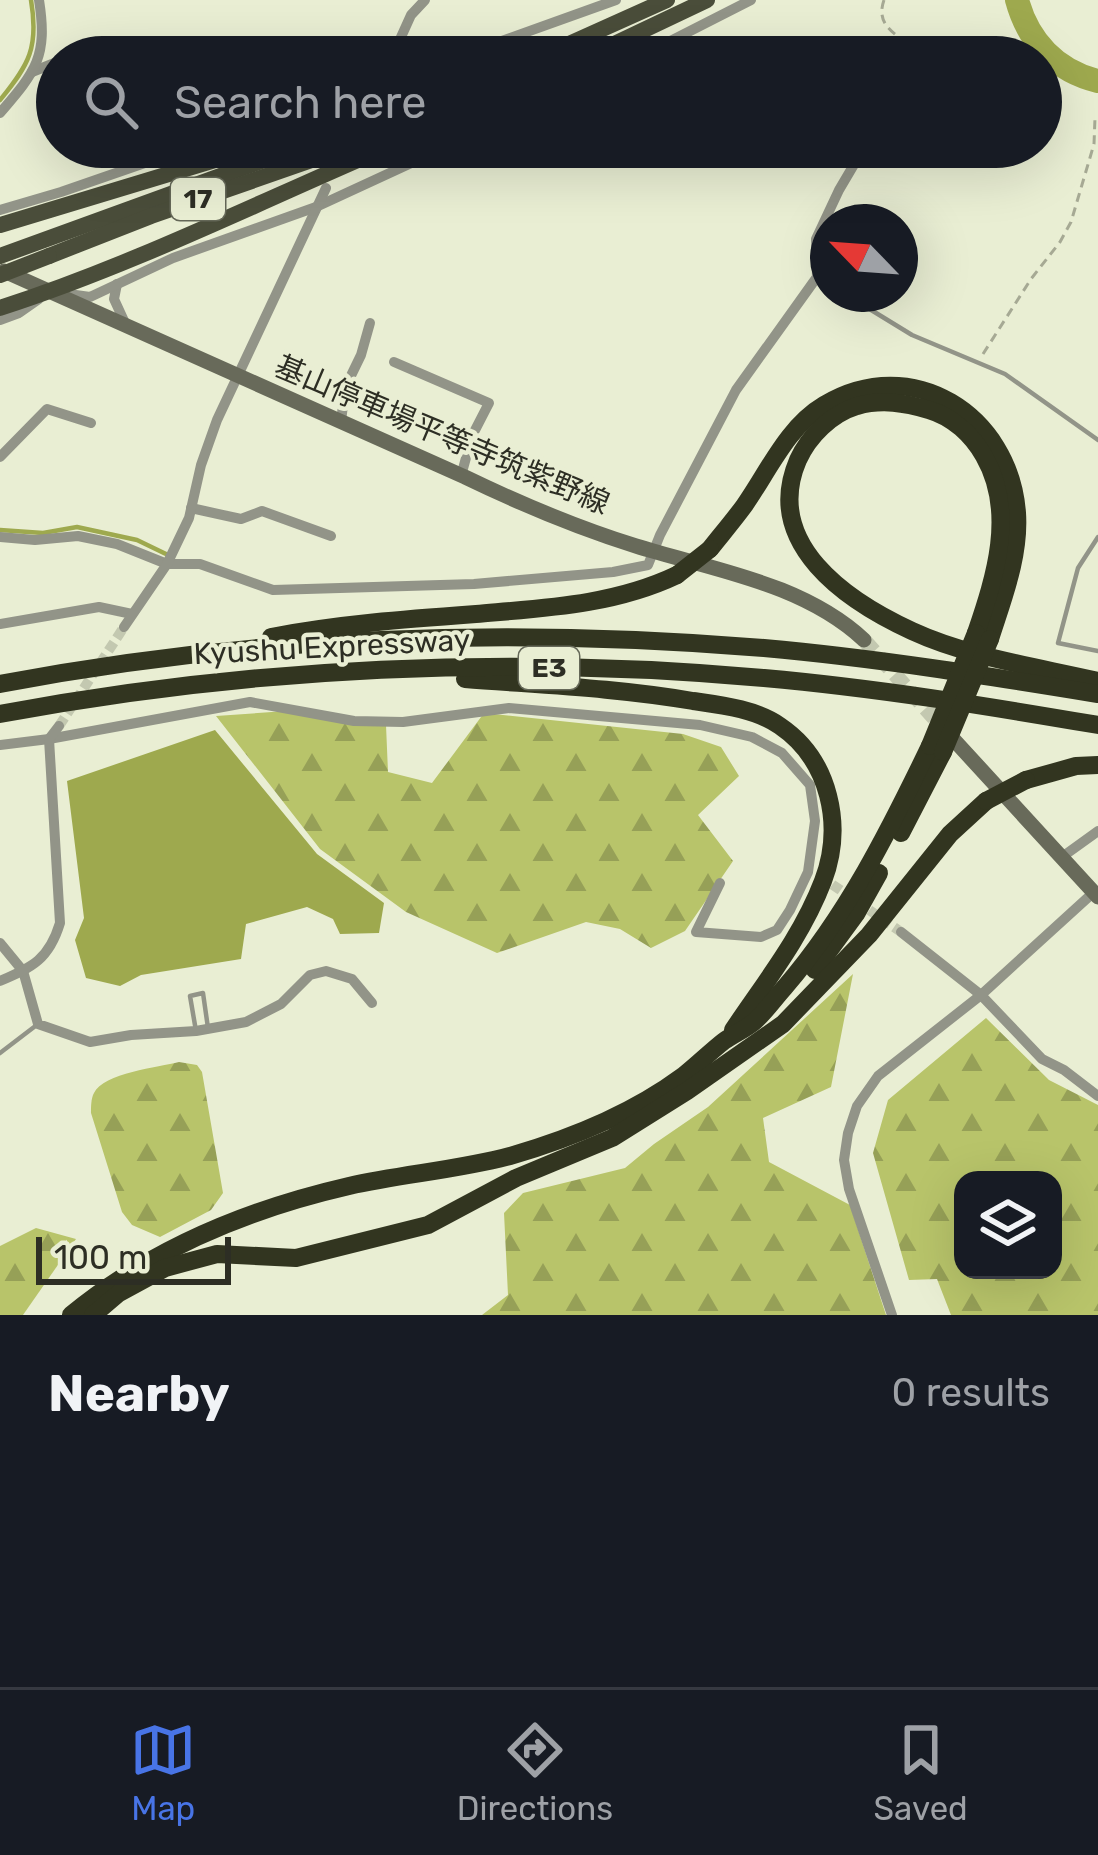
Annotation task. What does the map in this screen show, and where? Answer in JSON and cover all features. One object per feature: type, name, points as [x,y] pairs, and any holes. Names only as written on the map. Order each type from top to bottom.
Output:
[{"type":"highway","points":[[93,1315],[119,1293],[165,1268],[217,1254],[296,1258],[428,1226],[516,1178],[612,1138],[687,1090],[735,1044],[801,968],[844,907],[937,749],[1011,572],[1016,494],[1000,449],[968,413],[931,393],[887,385],[866,388],[820,407],[800,425],[710,549],[677,575],[646,590],[572,606],[335,625],[131,663]]},
{"type":"highway","points":[[983,636],[1001,514],[998,488],[976,443],[940,413],[895,401],[856,406],[837,416],[802,450],[791,488],[790,506],[800,542],[824,576],[848,596],[913,632],[1098,681]]},
{"type":"highway","name":"Kyushu Expressway","points":[[0,684],[244,650],[484,638],[763,648],[1098,694]]},
{"type":"highway","name":"Kyushu Expressway","points":[[0,714],[243,680],[374,671],[588,668],[759,678],[927,697],[1098,725]]},
{"type":"highway","points":[[374,671],[641,692],[731,707],[778,724],[804,748],[825,779],[833,821],[825,877],[735,1044]]},
{"type":"highway","points":[[71,1315],[146,1262],[279,1205],[348,1186],[510,1156],[604,1122],[735,1044],[783,1024],[869,935],[950,834],[986,801],[1026,780],[1098,765]]},
{"type":"main road","points":[[587,36],[667,0]]},
{"type":"main road","points":[[631,36],[707,0]]},
{"type":"main road","points":[[0,225],[189,168]]},
{"type":"main road","name":"17","points":[[0,256],[242,168]]},
{"type":"main road","name":"17","points":[[0,272],[289,168]]},
{"type":"main road","points":[[0,308],[51,291],[339,168]]},
{"type":"main road","name":"基山停車場平等寺筑紫野線","points":[[0,272],[124,323],[541,514],[787,592],[842,619],[864,640]]},
{"type":"main road","points":[[934,718],[1096,895]]},
{"type":"street","points":[[39,0],[43,36]]},
{"type":"street","points":[[402,36],[425,0]]},
{"type":"street","points":[[516,36],[616,0]]},
{"type":"street","points":[[673,36],[751,0]]},
{"type":"street","points":[[0,113],[32,72],[36,59]]},
{"type":"street","points":[[32,72],[36,70]]},
{"type":"street","points":[[0,210],[131,168]]},
{"type":"street","points":[[0,320],[20,313],[51,291],[90,297],[172,258],[316,207],[400,168]]},
{"type":"street","points":[[832,204],[852,168]]},
{"type":"street","points":[[124,627],[167,564],[191,508],[218,420],[326,188]]},
{"type":"street","points":[[118,284],[114,299],[124,323]]},
{"type":"street","points":[[0,537],[78,536],[117,544],[167,564],[200,564],[273,590],[474,584],[648,565],[736,390],[810,295]]},
{"type":"street","points":[[341,422],[345,388],[370,323]]},
{"type":"street","points":[[394,362],[489,403],[472,436],[461,476]]},
{"type":"street","points":[[0,457],[47,409],[91,423]]},
{"type":"street","points":[[191,508],[242,519],[262,511],[331,536]]},
{"type":"street","points":[[0,624],[99,607],[132,614]]},
{"type":"street","points":[[0,745],[250,702],[354,721],[403,722],[509,708],[700,725],[752,736],[782,753],[810,785],[815,821],[813,873],[777,930],[761,937],[696,932],[720,883]]},
{"type":"street","points":[[0,981],[43,958],[60,923],[50,739],[59,726]]},
{"type":"street","points":[[1062,857],[1098,831]]},
{"type":"street","points":[[892,1315],[849,1189],[844,1160],[857,1106],[878,1076],[1096,895]]},
{"type":"street","points":[[902,932],[981,995],[1042,1058],[1098,1096]]},
{"type":"street","points":[[0,943],[23,971],[38,1024],[90,1042],[245,1022],[281,1004],[310,975],[326,971],[352,979],[371,1003]]},
{"type":"lane","points":[[874,312],[912,335],[1005,374],[1098,440]]},
{"type":"lane","points":[[1098,537],[1078,568],[1058,643],[1098,651]]},
{"type":"lane","points":[[202,993],[202,1030],[190,996],[202,993]]},
{"type":"lane","points":[[0,1053],[38,1024]]},
{"type":"path","points":[[884,0],[880,11],[885,27],[898,36]]},
{"type":"path","points":[[979,361],[1071,222],[1094,144],[1095,118]]},
{"type":"green space","points":[[286,711],[386,725],[388,772],[432,783],[484,713],[683,734],[721,747],[739,776],[698,815],[733,861],[685,931],[651,948],[620,929],[586,922],[497,953],[406,912],[320,849],[216,716]]},
{"type":"green space","points":[[853,974],[831,1087],[763,1118],[769,1162],[850,1205],[886,1315],[482,1315],[508,1295],[504,1213],[523,1193],[625,1168],[708,1107]]},
{"type":"green space","points":[[986,1018],[1049,1080],[1098,1105],[1098,1315],[951,1315],[937,1279],[909,1280],[873,1153],[888,1100]]},
{"type":"green space","points":[[179,1062],[197,1065],[202,1072],[223,1193],[211,1210],[160,1237],[132,1225],[122,1212],[91,1103],[99,1086],[108,1080]]},
{"type":"green space","points":[[36,1228],[76,1239],[23,1315],[0,1315],[0,1246]]},
{"type":"shaded area","points":[[215,730],[317,854],[384,903],[379,933],[340,934],[333,919],[307,907],[246,924],[241,959],[141,975],[120,986],[86,978],[75,940],[84,918],[67,781]]},
{"type":"waterway","points":[[0,100],[29,54],[34,31],[31,0]]},
{"type":"waterway","points":[[1017,0],[1033,36]]},
{"type":"waterway","points":[[1062,65],[1098,81]]},
{"type":"waterway","points":[[0,530],[43,533],[77,527],[137,540],[166,554]]},
{"type":"tunnel","points":[[59,726],[124,627]]},
{"type":"tunnel","points":[[864,640],[934,718]]},
{"type":"tunnel","points":[[820,876],[901,932]]}]
